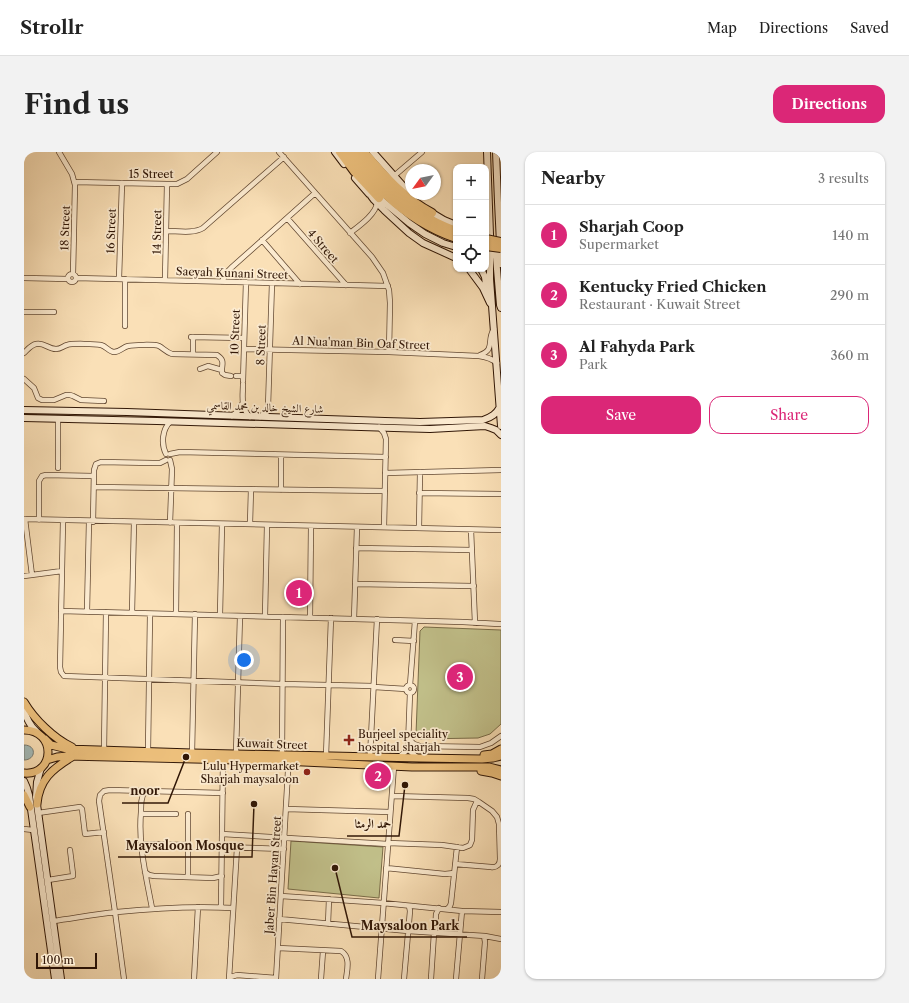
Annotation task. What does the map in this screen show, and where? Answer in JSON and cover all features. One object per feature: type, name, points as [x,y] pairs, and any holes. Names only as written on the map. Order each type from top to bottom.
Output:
[{"type":"highway","points":[[340,152],[376,199]]},
{"type":"highway","points":[[348,152],[374,182],[397,204],[423,222],[453,237]]},
{"type":"highway","points":[[356,152],[378,178],[398,197],[421,214],[453,230]]},
{"type":"highway","points":[[364,152],[398,190],[418,205],[432,213]]},
{"type":"highway","points":[[489,236],[501,238]]},
{"type":"highway","points":[[489,246],[501,248]]},
{"type":"main road","points":[[24,702],[34,716],[50,732],[59,740],[76,749]]},
{"type":"main road","points":[[24,730],[37,732]]},
{"type":"main road","name":"Kuwait Street","points":[[37,732],[51,745],[76,749],[262,754],[295,762],[470,767],[494,768],[501,770]]},
{"type":"main road","points":[[24,773],[28,774],[35,772],[41,768],[47,760],[49,753],[45,739]]},
{"type":"main road","points":[[469,759],[477,756],[492,754],[501,749]]},
{"type":"main road","points":[[247,760],[245,758],[246,757],[262,754]]},
{"type":"main road","name":"Kuwait Street","points":[[47,760],[57,757],[72,756],[223,760],[326,756],[488,759],[501,756]]},
{"type":"main road","points":[[24,795],[34,806],[44,781],[56,768],[72,756]]},
{"type":"main road","points":[[412,766],[417,764],[425,764],[428,762],[428,758]]},
{"type":"main road","points":[[470,767],[501,776]]},
{"type":"street","points":[[59,152],[75,182]]},
{"type":"street","name":"15 Street","points":[[75,182],[177,184],[186,179],[216,152]]},
{"type":"street","points":[[279,152],[376,262],[383,273],[388,286],[390,303],[389,352]]},
{"type":"street","points":[[335,152],[368,193],[425,234],[453,246]]},
{"type":"street","points":[[373,152],[412,197],[432,213],[453,224]]},
{"type":"street","points":[[394,176],[422,152]]},
{"type":"street","points":[[486,164],[487,152]]},
{"type":"street","points":[[496,152],[501,238],[490,279],[501,426]]},
{"type":"street","points":[[166,231],[194,232],[203,228],[284,157]]},
{"type":"street","name":"18 Street","points":[[74,276],[75,182]]},
{"type":"street","name":"16 Street","points":[[119,279],[122,183]]},
{"type":"street","name":"14 Street","points":[[165,280],[167,184]]},
{"type":"street","points":[[222,282],[230,268],[315,193]]},
{"type":"street","points":[[376,199],[384,210],[404,229],[418,239],[453,256]]},
{"type":"street","points":[[374,212],[376,209],[376,199]]},
{"type":"street","points":[[499,199],[501,209]]},
{"type":"street","points":[[350,233],[374,212],[384,210]]},
{"type":"street","name":"4 Street","points":[[287,218],[346,286]]},
{"type":"street","points":[[262,240],[300,284]]},
{"type":"street","points":[[438,240],[446,247],[453,250]]},
{"type":"street","points":[[489,241],[495,256],[501,264]]},
{"type":"street","points":[[495,256],[501,308]]},
{"type":"street","points":[[471,272],[488,297],[492,307]]},
{"type":"street","points":[[482,272],[488,297]]},
{"type":"street","name":"Saeyah Kunani Street","points":[[24,278],[68,279],[73,282],[75,280],[74,276],[119,279],[388,286]]},
{"type":"street","points":[[125,279],[125,326]]},
{"type":"street","name":"10 Street","points":[[242,404],[246,282]]},
{"type":"street","name":"8 Street","points":[[268,406],[272,283]]},
{"type":"street","points":[[24,312],[54,312]]},
{"type":"street","points":[[479,356],[489,349],[490,336],[494,329]]},
{"type":"street","points":[[193,354],[192,337],[244,338]]},
{"type":"street","points":[[24,353],[31,345],[41,343],[58,349],[70,344],[100,345],[115,352],[120,351],[127,346],[155,345],[172,354],[219,356],[224,359],[222,370]]},
{"type":"street","name":"Al Nua'man Bin Oaf Street","points":[[244,349],[389,352],[479,356],[488,357],[497,363]]},
{"type":"street","points":[[200,369],[208,366],[222,370],[224,374],[243,380]]},
{"type":"street","points":[[24,379],[34,388],[38,398],[42,400],[54,400],[70,395],[80,400],[104,401]]},
{"type":"street","points":[[232,416],[238,411],[242,404]]},
{"type":"street","points":[[242,404],[250,417]]},
{"type":"street","points":[[260,417],[268,406]]},
{"type":"street","points":[[268,406],[275,417]]},
{"type":"street","points":[[24,407],[35,411]]},
{"type":"street","name":"شارع الشيخ خالد بن محمد القاسمي","points":[[25,419],[442,428],[471,424],[483,420],[497,412],[500,407]]},
{"type":"street","name":"شارع الشيخ خالد بن محمد القاسمي","points":[[24,410],[127,412],[391,422],[454,421],[484,426],[496,430],[501,434]]},
{"type":"street","points":[[113,420],[112,418],[114,414],[127,412]]},
{"type":"street","points":[[58,419],[58,468]]},
{"type":"street","points":[[157,421],[164,432]]},
{"type":"street","points":[[442,428],[453,426],[455,423],[454,421]]},
{"type":"street","points":[[170,422],[164,432],[163,446],[172,470],[170,523]]},
{"type":"street","points":[[380,427],[386,439],[384,527]]},
{"type":"street","points":[[386,439],[394,428]]},
{"type":"street","points":[[87,612],[94,467],[96,464],[101,462],[160,463],[168,457],[180,452],[386,457]]},
{"type":"street","points":[[281,455],[281,490]]},
{"type":"street","points":[[385,473],[501,470]]},
{"type":"street","points":[[419,528],[420,472]]},
{"type":"street","points":[[39,520],[39,481],[42,476],[94,476]]},
{"type":"street","points":[[94,487],[385,491]]},
{"type":"street","points":[[250,524],[251,489]]},
{"type":"street","points":[[420,494],[501,494]]},
{"type":"street","points":[[32,575],[24,519],[91,522],[501,530]]},
{"type":"street","points":[[63,521],[60,667],[62,674],[66,676],[374,687],[412,692],[414,690],[413,686],[410,685],[415,621]]},
{"type":"street","points":[[132,613],[134,522]]},
{"type":"street","points":[[176,614],[177,523]]},
{"type":"street","points":[[220,615],[222,524]]},
{"type":"street","points":[[265,616],[267,525]]},
{"type":"street","points":[[310,618],[311,526]]},
{"type":"street","points":[[354,619],[357,527]]},
{"type":"street","points":[[471,530],[475,623]]},
{"type":"street","points":[[356,548],[472,550]]},
{"type":"street","points":[[24,576],[62,571]]},
{"type":"street","points":[[356,584],[474,586]]},
{"type":"street","points":[[61,611],[500,624]]},
{"type":"street","points":[[104,750],[106,612]]},
{"type":"street","points":[[148,751],[150,614]]},
{"type":"street","points":[[192,753],[195,614]]},
{"type":"street","points":[[236,754],[240,616]]},
{"type":"street","points":[[283,617],[282,758],[288,771]]},
{"type":"street","points":[[326,756],[331,618]]},
{"type":"street","points":[[370,757],[377,620]]},
{"type":"street","points":[[395,640],[414,641]]},
{"type":"street","points":[[398,758],[405,752],[408,746],[408,691]]},
{"type":"street","points":[[24,709],[32,728],[37,732]]},
{"type":"street","points":[[408,738],[414,744],[420,746],[480,747],[495,741],[501,736]]},
{"type":"street","points":[[408,746],[414,754],[420,758]]},
{"type":"street","points":[[221,907],[223,760]]},
{"type":"street","points":[[288,771],[295,762]]},
{"type":"street","points":[[378,979],[394,766]]},
{"type":"street","points":[[41,768],[37,782],[34,806],[34,830],[54,979]]},
{"type":"street","name":"Jaber Bin Hayan Street","points":[[276,979],[288,771]]},
{"type":"street","points":[[24,781],[38,813],[62,979]]},
{"type":"street","points":[[124,979],[99,798],[102,792],[110,790],[223,793]]},
{"type":"street","points":[[146,791],[142,799],[140,814],[141,844],[152,908]]},
{"type":"street","points":[[392,796],[468,798],[477,801],[492,811],[497,817],[499,824],[500,861],[498,865],[494,867],[455,864]]},
{"type":"street","points":[[222,834],[466,847],[471,843],[473,810],[477,801]]},
{"type":"street","points":[[38,813],[80,807],[82,809],[85,834],[104,832]]},
{"type":"street","points":[[286,809],[390,812]]},
{"type":"street","points":[[140,814],[176,814]]},
{"type":"street","points":[[188,814],[188,877]]},
{"type":"street","points":[[24,829],[34,830]]},
{"type":"street","points":[[141,844],[188,845]]},
{"type":"street","points":[[222,847],[284,849]]},
{"type":"street","points":[[446,909],[451,903],[457,847]]},
{"type":"street","points":[[229,979],[237,848]]},
{"type":"street","points":[[48,880],[73,876],[70,850]]},
{"type":"street","points":[[386,868],[454,874]]},
{"type":"street","points":[[145,872],[152,876],[214,878],[222,876]]},
{"type":"street","points":[[281,896],[383,903],[462,911],[501,912]]},
{"type":"street","points":[[43,899],[48,899],[52,914]]},
{"type":"street","points":[[328,924],[329,899]]},
{"type":"street","points":[[404,979],[410,911],[409,906]]},
{"type":"street","points":[[194,979],[198,907]]},
{"type":"street","points":[[53,921],[152,908],[233,908]]},
{"type":"street","points":[[431,979],[436,916],[439,908]]},
{"type":"street","points":[[456,979],[462,911]]},
{"type":"street","points":[[280,919],[382,929],[484,936],[501,939]]},
{"type":"street","points":[[482,979],[485,942],[484,936]]},
{"type":"street","points":[[278,948],[339,951],[344,953],[348,960],[346,979]]},
{"type":"street","points":[[321,979],[323,951]]},
{"type":"street","points":[[229,979],[237,975],[276,979]]},
{"type":"shaded area","points":[[424,627],[501,630],[501,724],[490,734],[478,738],[420,739],[416,734],[420,631]]},
{"type":"shaded area","points":[[291,841],[383,847],[379,898],[288,889]]},
{"type":"water","points":[[24,745],[31,747],[33,750],[33,755],[31,758],[24,760]]},
{"type":"place","name":"Sharjah Coop","points":[[299,593]]},
{"type":"place","name":"Al Fahyda Park","points":[[460,677]]},
{"type":"place","name":"Burjeel speciality hospital sharjah","points":[[349,740]]},
{"type":"place","name":"noor","points":[[186,757]]},
{"type":"place","name":"Lulu Hypermarket Sharjah maysaloon","points":[[307,772]]},
{"type":"place","name":"Kentucky Fried Chicken","points":[[378,776]]},
{"type":"place","name":"حمد الرمثا","points":[[405,785]]},
{"type":"place","name":"Maysaloon Mosque","points":[[254,804]]},
{"type":"place","name":"Maysaloon Park","points":[[335,868]]}]
